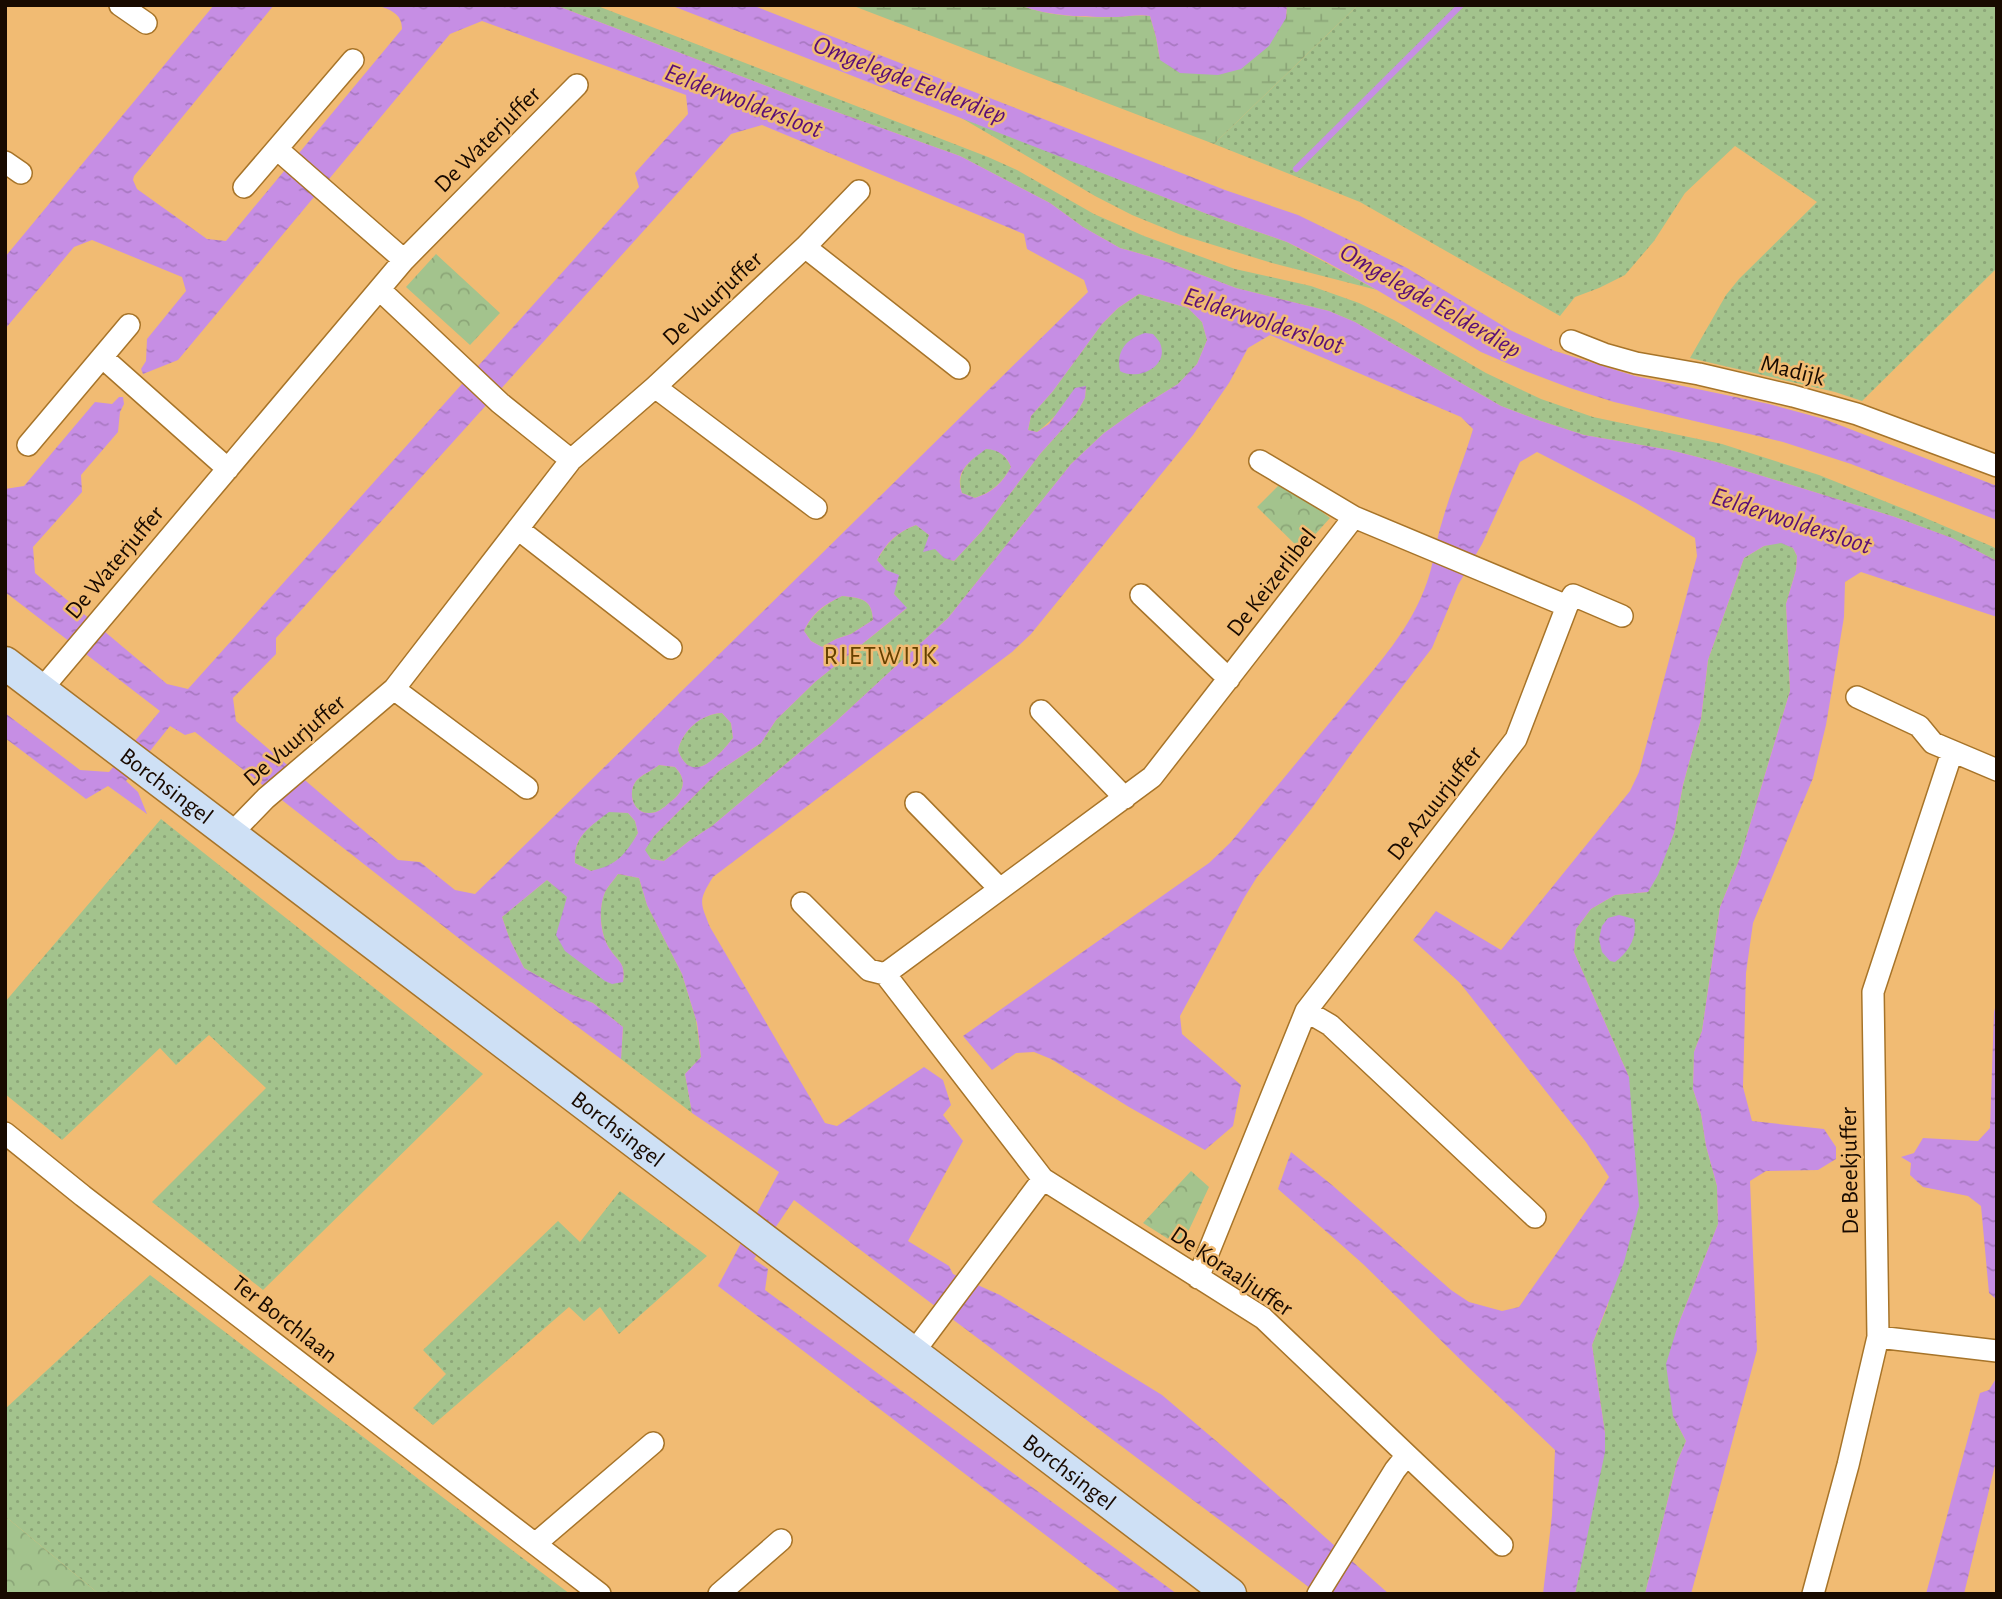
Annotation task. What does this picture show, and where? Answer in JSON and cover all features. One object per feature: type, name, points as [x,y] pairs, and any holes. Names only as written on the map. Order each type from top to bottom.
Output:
[{"type":"main road","name":"Borchsingel","points":[[5,663],[1230,1594]]},
{"type":"street","points":[[120,5],[146,23]]},
{"type":"street","points":[[244,187],[283,154],[352,60]]},
{"type":"street","name":"De Waterjuffer","points":[[41,690],[404,260],[577,85]]},
{"type":"street","points":[[283,154],[404,260]]},
{"type":"street","name":"De Vuurjuffer","points":[[230,834],[266,798],[394,689],[572,460],[655,387],[804,247],[859,191]]},
{"type":"street","points":[[804,247],[959,368]]},
{"type":"street","points":[[380,290],[500,403],[572,460]]},
{"type":"street","points":[[28,445],[129,325]]},
{"type":"street","name":"Madijk","points":[[1571,341],[1636,363],[1699,374],[1857,414],[1997,466]]},
{"type":"street","points":[[102,357],[228,469]]},
{"type":"street","points":[[655,387],[816,509]]},
{"type":"street","name":"De Keizerlibel","points":[[1260,461],[1354,517],[1567,606]]},
{"type":"street","name":"De Keizerlibel","points":[[885,974],[1152,777],[1354,517]]},
{"type":"street","points":[[518,529],[671,648]]},
{"type":"street","name":"De Keizerlibel","points":[[1141,595],[1229,679]]},
{"type":"street","points":[[1567,606],[1573,595],[1622,616]]},
{"type":"street","name":"De Azuurjuffer","points":[[1198,1278],[1306,1011],[1516,739],[1567,606]]},
{"type":"street","points":[[394,689],[527,788]]},
{"type":"street","points":[[1857,697],[1919,726],[1933,743],[1997,770]]},
{"type":"street","points":[[1041,712],[1125,798]]},
{"type":"street","name":"De Beekjuffer","points":[[1813,1594],[1848,1465],[1878,1336],[1873,992],[1952,752]]},
{"type":"street","points":[[916,803],[999,888]]},
{"type":"street","points":[[802,903],[869,970],[885,974]]},
{"type":"street","name":"De Koraaljuffer","points":[[885,974],[1043,1179],[1263,1318],[1502,1545]]},
{"type":"street","points":[[1306,1011],[1330,1025],[1535,1217]]},
{"type":"street","name":"Ter Borchlaan","points":[[5,1133],[94,1205],[600,1594]]},
{"type":"street","points":[[913,1353],[1043,1179]]},
{"type":"street","points":[[1878,1336],[1997,1351]]},
{"type":"street","points":[[535,1544],[653,1443]]},
{"type":"street","points":[[1318,1594],[1407,1455]]},
{"type":"street","points":[[719,1594],[781,1540]]},
{"type":"green space","points":[[555,5],[595,5],[988,157],[1017,170],[1094,214],[1144,236],[1235,269],[1311,286],[1359,303],[1486,373],[1541,399],[1593,417],[1722,444],[1819,475],[1991,546],[1997,549],[1997,561],[1952,538],[1895,517],[1717,462],[1670,450],[1584,435],[1501,406],[1355,322],[1329,311],[1236,288],[1159,259],[1120,248],[1083,227],[1050,203],[960,156],[803,100]]},
{"type":"green space","points":[[851,5],[1020,5],[1068,16],[1150,16],[1160,60],[1286,18],[1287,5],[1358,5],[1214,144]]},
{"type":"green space","points":[[1358,5],[1997,5],[1997,268],[1862,401],[1835,392],[1690,358],[1726,295],[1739,279],[1817,202],[1735,146],[1685,193],[1654,241],[1625,275],[1575,297],[1560,316],[1360,202],[1214,144]]},
{"type":"green space","points":[[958,116],[1215,217],[1287,242],[1377,290],[1272,263],[1181,235],[1132,215]]},
{"type":"green space","points":[[436,254],[500,313],[470,345],[406,287]]},
{"type":"green space","points":[[1139,294],[1188,308],[1202,322],[1207,340],[1197,364],[1178,384],[1104,433],[1071,464],[948,618],[832,725],[712,826],[664,861],[651,859],[644,850],[654,836],[719,771],[761,743],[776,720],[815,682],[906,609],[894,594],[886,571],[877,560],[893,539],[916,525],[929,535],[941,555],[954,561],[982,531],[1040,454],[1076,414],[1085,398],[1086,386],[1037,432],[1028,430],[1031,416],[1053,391],[1102,324],[1118,308]]},
{"type":"green space","points":[[986,448],[1001,454],[1011,467],[996,486],[975,498],[962,493],[962,473]]},
{"type":"green space","points":[[1283,481],[1330,518],[1301,550],[1257,507]]},
{"type":"green space","points":[[1781,542],[1793,548],[1797,556],[1796,570],[1786,604],[1790,691],[1740,858],[1720,907],[1702,1031],[1694,1052],[1693,1089],[1717,1186],[1718,1224],[1678,1325],[1673,1416],[1686,1441],[1677,1462],[1645,1594],[1575,1594],[1605,1433],[1592,1345],[1608,1305],[1629,1077],[1574,952],[1576,929],[1591,909],[1615,895],[1648,892],[1674,833],[1683,785],[1701,719],[1708,660],[1744,558],[1764,546]]},
{"type":"green space","points":[[842,596],[864,600],[870,607],[873,620],[822,647],[811,641],[804,631],[820,610]]},
{"type":"green space","points":[[722,713],[731,723],[733,738],[705,765],[690,766],[683,761],[678,750],[684,736],[700,720]]},
{"type":"green space","points":[[659,765],[675,767],[682,777],[681,790],[658,811],[644,812],[633,802],[633,786],[638,779]]},
{"type":"green space","points":[[609,811],[628,813],[635,821],[638,833],[626,854],[606,868],[591,871],[575,863],[577,846],[589,827]]},
{"type":"green space","points":[[161,819],[483,1074],[263,1290],[152,1202],[266,1088],[209,1035],[176,1065],[160,1048],[62,1140],[5,1094],[5,1002]]},
{"type":"green space","points":[[618,874],[639,878],[647,905],[682,974],[696,1020],[701,1057],[685,1074],[692,1113],[621,1059],[623,1027],[593,1003],[570,994],[524,968],[502,917],[547,880],[568,897],[563,915],[623,982],[622,966],[606,942],[601,920],[601,905],[605,892]]},
{"type":"green space","points":[[1191,1171],[1209,1187],[1181,1247],[1143,1223]]},
{"type":"green space","points":[[620,1191],[707,1256],[619,1334],[600,1307],[584,1321],[569,1307],[433,1425],[413,1408],[446,1374],[423,1350],[558,1221],[580,1242]]},
{"type":"green space","points":[[150,1275],[570,1594],[99,1594],[5,1516],[5,1409]]},
{"type":"green space","points":[[5,1516],[99,1594],[5,1594]]},
{"type":"water","name":"Eelderwoldersloot","points":[[214,5],[274,5],[133,180],[137,189],[207,239],[226,241],[402,29],[398,16],[377,5],[555,5],[803,100],[960,156],[1050,203],[1083,227],[1120,248],[1159,259],[1236,288],[1329,311],[1355,322],[1501,406],[1584,435],[1670,450],[1717,462],[1895,517],[1952,538],[1997,561],[1997,617],[1861,572],[1845,582],[1844,617],[1826,725],[1813,778],[1753,923],[1746,973],[1743,1087],[1752,1121],[1824,1129],[1836,1147],[1836,1159],[1818,1170],[1766,1171],[1750,1181],[1757,1350],[1691,1594],[1645,1594],[1677,1462],[1686,1441],[1673,1416],[1666,1364],[1678,1325],[1718,1224],[1717,1186],[1693,1089],[1694,1052],[1702,1031],[1720,907],[1740,858],[1790,691],[1786,604],[1796,570],[1797,556],[1793,548],[1781,543],[1764,546],[1744,558],[1708,660],[1701,719],[1683,785],[1674,833],[1658,875],[1648,892],[1615,895],[1591,909],[1576,929],[1574,952],[1629,1077],[1639,1206],[1624,1262],[1592,1345],[1605,1433],[1605,1452],[1575,1594],[1543,1594],[1552,1515],[1555,1450],[1363,1264],[1278,1189],[1291,1152],[1451,1290],[1469,1302],[1502,1311],[1519,1307],[1609,1177],[1586,1142],[1460,983],[1413,940],[1436,911],[1501,950],[1630,791],[1639,772],[1697,556],[1695,538],[1636,503],[1537,452],[1520,462],[1482,544],[1458,585],[1432,648],[1257,877],[1180,1016],[1182,1034],[1241,1085],[1233,1126],[1205,1150],[1051,1059],[1034,1052],[1016,1053],[992,1070],[963,1036],[1209,863],[1230,843],[1384,657],[1408,622],[1427,583],[1446,510],[1473,429],[1461,417],[1270,335],[1248,348],[1229,383],[1193,435],[1031,634],[1012,652],[713,877],[702,902],[710,927],[825,1123],[837,1126],[924,1067],[943,1080],[951,1105],[943,1115],[963,1141],[908,1241],[949,1266],[953,1274],[1000,1295],[1162,1395],[1389,1594],[1318,1594],[794,1200],[754,1259],[768,1269],[765,1290],[1177,1594],[1123,1594],[718,1286],[779,1172],[692,1113],[685,1074],[701,1057],[697,1023],[682,974],[647,905],[639,878],[618,874],[605,892],[601,906],[604,935],[609,948],[622,966],[623,982],[612,984],[605,981],[565,951],[556,935],[567,897],[547,880],[502,917],[524,968],[570,994],[593,1003],[623,1027],[621,1059],[470,947],[195,732],[185,735],[170,726],[126,781],[138,792],[147,814],[108,786],[86,799],[5,738],[5,713],[80,770],[109,772],[160,711],[5,592],[5,489],[24,486],[95,402],[112,404],[119,397],[123,397],[118,432],[81,475],[82,492],[33,547],[35,573],[167,684],[188,689],[639,187],[635,173],[688,114],[686,95],[482,21],[450,34],[178,360],[143,374],[141,369],[146,361],[147,339],[186,291],[182,277],[92,240],[74,247],[5,329],[5,257]],"holes":[[[762,125],[1024,234],[1027,249],[1084,280],[1088,292],[475,894],[455,890],[420,862],[398,860],[236,721],[233,698],[276,654],[276,638],[731,134]],[[1139,294],[1188,308],[1202,322],[1207,340],[1197,364],[1178,384],[1104,433],[1071,464],[948,618],[832,725],[712,826],[664,861],[651,859],[645,850],[654,836],[719,771],[761,743],[776,720],[815,682],[907,608],[894,594],[899,575],[886,570],[877,560],[893,538],[916,525],[929,535],[923,552],[935,549],[944,558],[954,561],[982,531],[1040,454],[1076,414],[1085,398],[1086,386],[1075,388],[1049,424],[1037,432],[1028,430],[1031,416],[1053,391],[1102,324],[1118,308]],[[986,449],[1004,456],[1011,467],[996,486],[975,498],[962,493],[960,485],[962,473],[969,462]],[[842,596],[864,600],[870,607],[873,620],[822,647],[811,641],[804,631],[815,614]],[[722,713],[731,723],[733,738],[705,765],[690,766],[678,750],[680,743],[694,724],[707,716]],[[659,765],[675,767],[683,782],[678,795],[663,808],[653,813],[644,812],[639,810],[632,797],[633,786]],[[609,812],[628,813],[635,821],[638,833],[619,858],[607,866],[591,871],[575,863],[575,854],[580,839],[595,822]]]},
{"type":"water","name":"Omgelegde Eelderdiep","points":[[670,5],[752,5],[1225,190],[1298,215],[1407,268],[1510,330],[1555,351],[1635,376],[1769,404],[1824,419],[1997,486],[1997,520],[1851,464],[1783,442],[1614,402],[1523,370],[1481,352],[1377,290],[1287,242],[1215,217]]},
{"type":"water","points":[[1020,5],[1287,5],[1286,18],[1269,46],[1241,69],[1218,75],[1180,73],[1160,60],[1150,16],[1067,16]]},
{"type":"water","points":[[1145,333],[1153,334],[1160,342],[1160,359],[1150,370],[1143,373],[1127,374],[1120,371],[1120,357],[1124,347]]},
{"type":"water","points":[[1619,915],[1634,919],[1635,931],[1628,948],[1615,962],[1610,961],[1602,952],[1599,939],[1602,926],[1608,918]]},
{"type":"water","points":[[1997,1000],[1997,1300],[1989,1293],[1981,1206],[1968,1196],[1923,1187],[1910,1175],[1911,1163],[1901,1157],[1914,1153],[1923,1138],[1978,1141],[1990,1128],[1994,1012]]},
{"type":"water","points":[[1997,1377],[1997,1457],[1964,1594],[1926,1594],[1980,1393],[1989,1390]]},
{"type":"waterway","points":[[1296,169],[1461,5]]},
{"type":"district","name":"RIETWIJK","points":[[881,655]]}]
